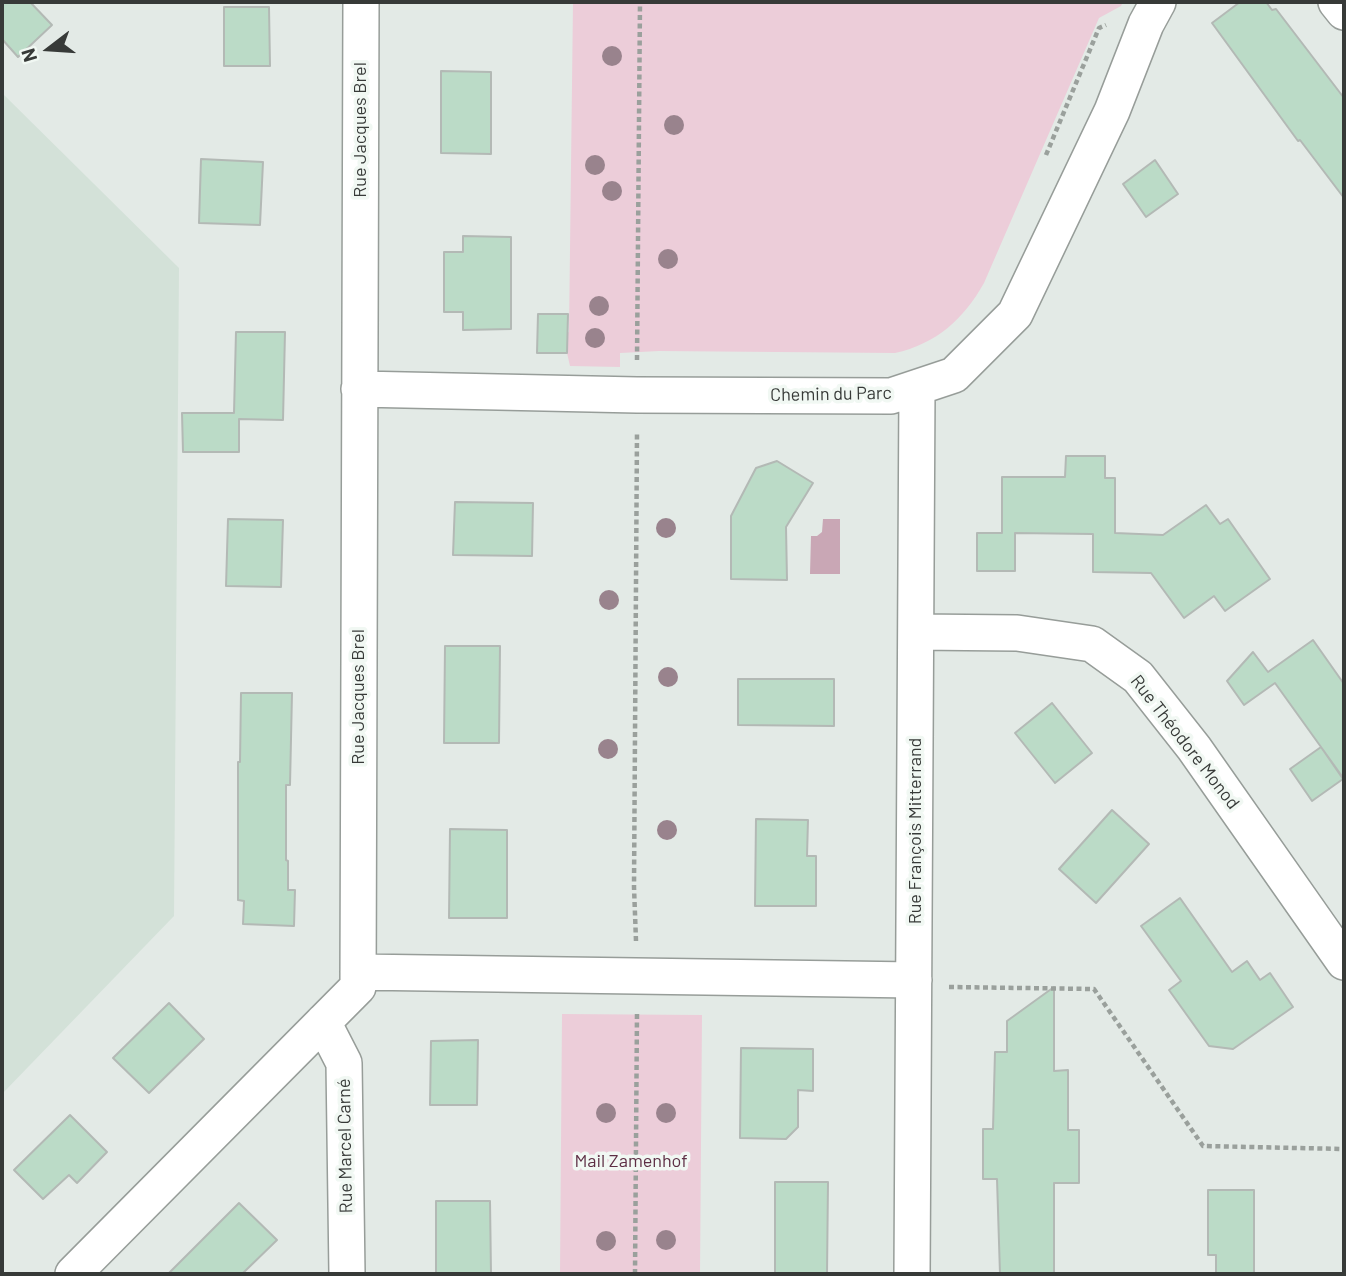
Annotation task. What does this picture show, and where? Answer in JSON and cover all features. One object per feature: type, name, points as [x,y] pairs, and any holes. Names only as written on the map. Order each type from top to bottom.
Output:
[{"type":"street","name":"Rue Jacques Brel","points":[[73,1274],[358,987],[361,2]]},
{"type":"street","points":[[1336,2],[1344,12]]},
{"type":"street","name":"Chemin du Parc","points":[[359,389],[637,395],[891,396],[954,375],[1015,314],[1112,111],[1152,13]]},
{"type":"street","name":"Rue François Mitterrand","points":[[912,1274],[917,387]]},
{"type":"street","name":"Rue Théodore Monod","points":[[916,632],[1017,633],[1092,644],[1138,677],[1194,748],[1344,962]]},
{"type":"street","points":[[358,972],[914,980]]},
{"type":"street","name":"Rue Marcel Carné","points":[[323,1023],[344,1063],[346,1274]]},
{"type":"path","points":[[635,1274],[637,977],[634,887],[640,2]]},
{"type":"path","points":[[1043,162],[1099,28],[1118,18],[1152,13]]},
{"type":"path","points":[[637,358],[649,358]]},
{"type":"path","points":[[914,980],[949,987],[1094,989],[1203,1146],[1344,1149]]},
{"type":"shaded area","points":[[2,93],[179,268],[174,916],[2,1094]]},
{"type":"shaded area","points":[[823,519],[840,519],[840,574],[810,574],[811,536],[822,532]]},
{"type":"green space","points":[[573,2],[1123,2],[1121,6],[1099,18],[984,283],[958,319],[936,336],[895,353],[620,353],[620,367],[570,366],[567,353]]},
{"type":"green space","name":"Mail Zamenhof","points":[[562,1014],[702,1015],[700,1274],[560,1274]]},
{"type":"building","points":[[2,2],[30,2],[52,25],[18,57],[2,39]]},
{"type":"building","points":[[1240,2],[1266,2],[1272,10],[1276,9],[1344,98],[1344,198],[1300,140],[1298,141],[1212,23]]},
{"type":"building","points":[[224,7],[269,7],[270,66],[224,66]]},
{"type":"building","points":[[441,71],[491,72],[491,154],[441,153]]},
{"type":"building","points":[[201,159],[263,162],[260,225],[199,223]]},
{"type":"building","points":[[1155,160],[1178,194],[1146,217],[1123,184]]},
{"type":"building","points":[[463,236],[511,237],[511,329],[463,330],[463,312],[444,312],[444,252],[463,252]]},
{"type":"building","points":[[538,314],[568,314],[567,353],[537,353]]},
{"type":"building","points":[[236,332],[285,332],[283,420],[239,419],[239,452],[183,452],[182,413],[234,413]]},
{"type":"building","points":[[1066,456],[1105,456],[1105,478],[1115,478],[1115,533],[1163,535],[1206,505],[1220,524],[1228,519],[1270,579],[1225,611],[1214,596],[1184,618],[1151,573],[1093,572],[1093,534],[1015,533],[1015,571],[977,571],[977,533],[1002,533],[1002,477],[1065,477]]},
{"type":"building","points":[[777,461],[813,483],[786,527],[787,580],[731,579],[731,516],[756,468]]},
{"type":"building","points":[[455,502],[533,503],[532,556],[453,555]]},
{"type":"building","points":[[228,519],[283,520],[281,587],[226,586]]},
{"type":"building","points":[[1313,640],[1344,684],[1344,779],[1275,683],[1244,705],[1227,681],[1253,652],[1268,672]]},
{"type":"building","points":[[445,646],[500,646],[499,743],[444,743]]},
{"type":"building","points":[[738,679],[834,679],[834,726],[738,725]]},
{"type":"building","points":[[241,693],[292,693],[290,785],[286,785],[286,860],[288,890],[295,890],[294,926],[243,924],[244,901],[238,900]]},
{"type":"building","points":[[1052,703],[1092,753],[1055,783],[1015,733]]},
{"type":"building","points":[[1321,747],[1343,779],[1312,801],[1290,769]]},
{"type":"building","points":[[1112,810],[1149,844],[1096,903],[1059,869]]},
{"type":"building","points":[[756,819],[808,820],[807,856],[816,856],[816,906],[755,906]]},
{"type":"building","points":[[450,829],[507,830],[507,918],[449,918]]},
{"type":"building","points":[[1180,898],[1232,972],[1247,961],[1260,980],[1270,973],[1293,1007],[1233,1049],[1209,1046],[1169,990],[1181,981],[1141,926]]},
{"type":"building","points":[[1054,987],[1054,1071],[1068,1070],[1068,1130],[1079,1130],[1079,1183],[1054,1183],[1054,1274],[1000,1274],[997,1179],[983,1179],[983,1129],[993,1129],[995,1052],[1007,1052],[1007,1021]]},
{"type":"building","points":[[169,1003],[204,1039],[149,1093],[113,1058]]},
{"type":"building","points":[[478,1040],[477,1105],[430,1105],[431,1041]]},
{"type":"building","points":[[741,1048],[813,1049],[813,1091],[798,1090],[798,1127],[786,1139],[740,1138]]},
{"type":"building","points":[[70,1115],[107,1152],[77,1183],[69,1175],[43,1199],[14,1170]]},
{"type":"building","points":[[775,1182],[828,1182],[827,1274],[775,1274]]},
{"type":"building","points":[[1208,1190],[1254,1190],[1254,1274],[1216,1273],[1216,1255],[1208,1255]]},
{"type":"building","points":[[436,1201],[490,1201],[491,1274],[436,1274]]},
{"type":"building","points":[[239,1203],[277,1240],[242,1274],[168,1274]]}]
